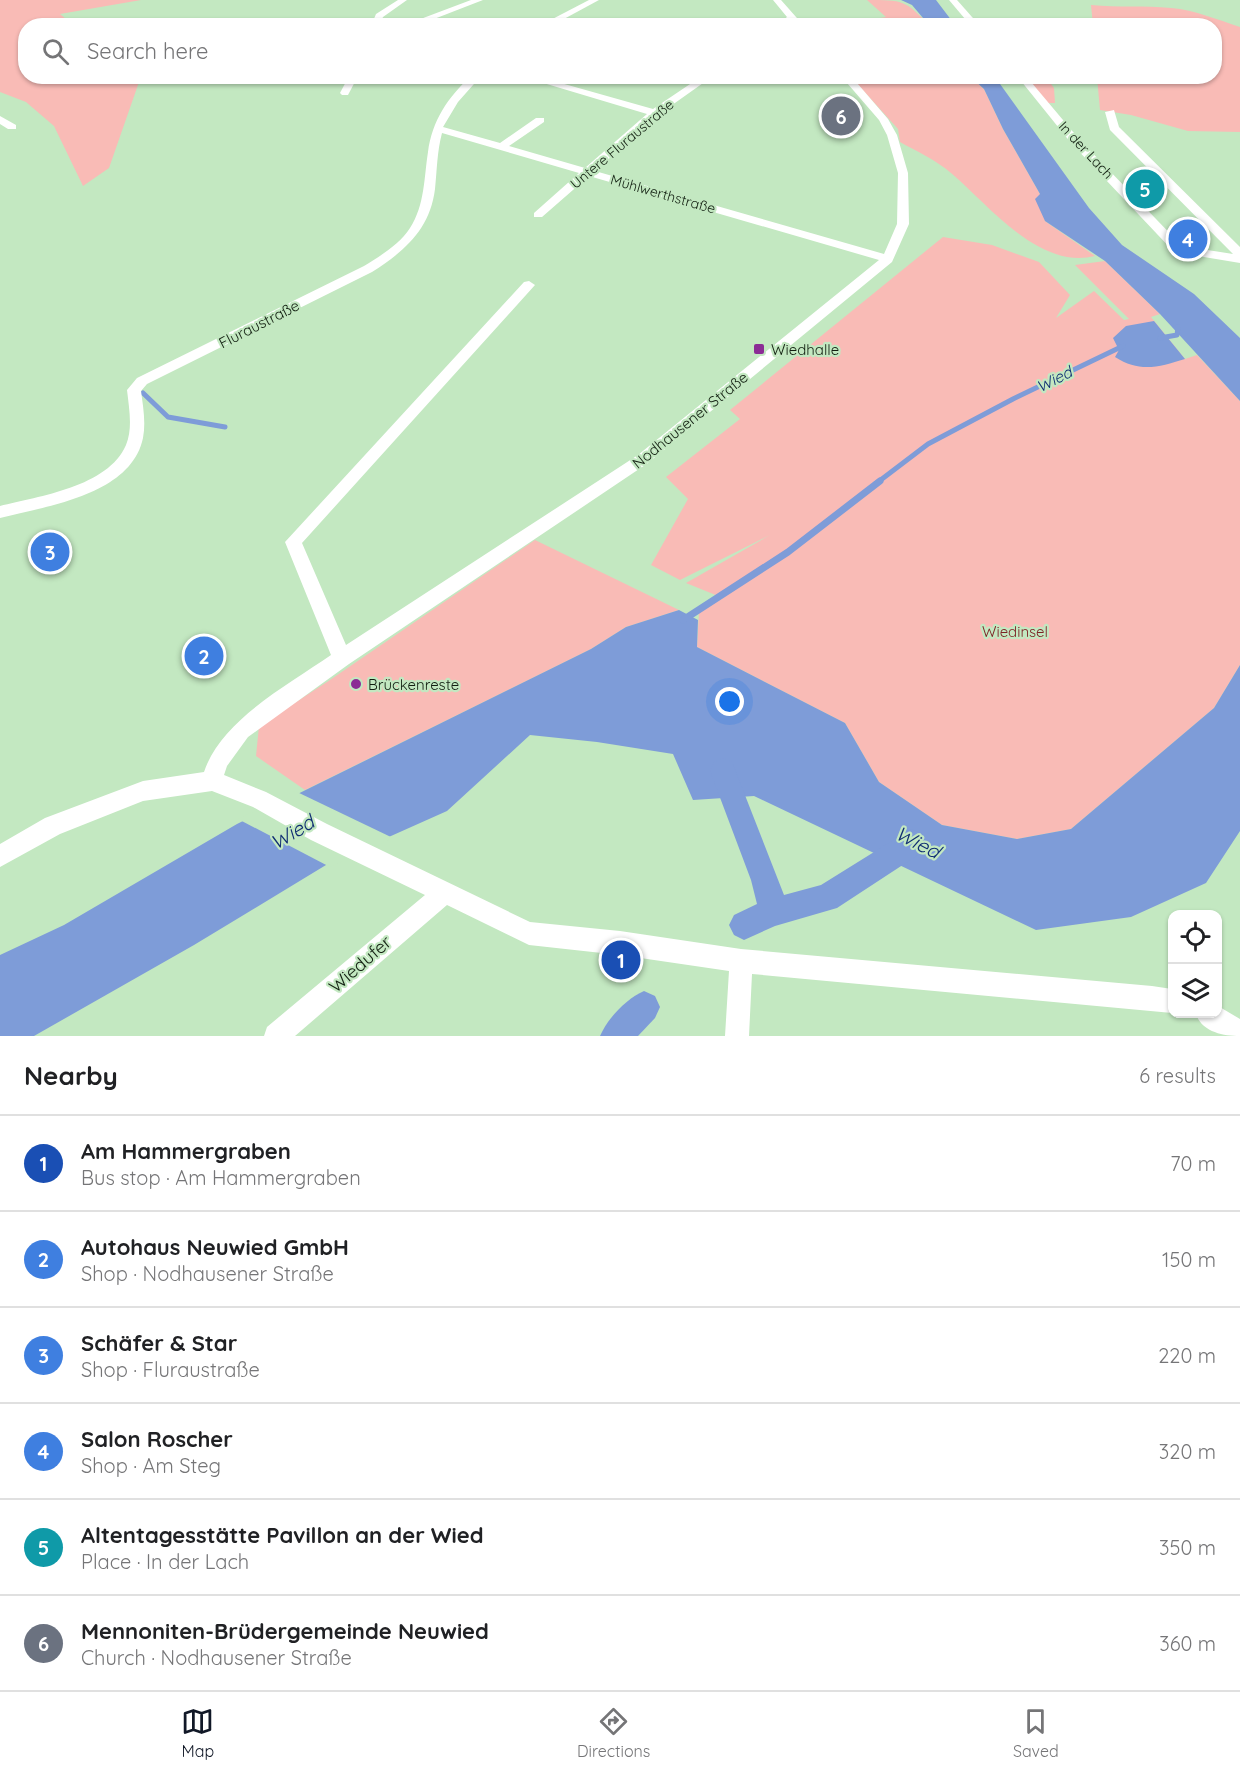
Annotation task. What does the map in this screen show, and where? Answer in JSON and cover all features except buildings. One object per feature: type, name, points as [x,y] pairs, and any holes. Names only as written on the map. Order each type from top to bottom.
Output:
[{"type":"street","points":[[378,18],[403,0]]},
{"type":"street","points":[[428,18],[479,0]]},
{"type":"street","points":[[559,18],[595,0]]},
{"type":"street","points":[[777,0],[793,17]]},
{"type":"street","points":[[953,0],[969,18]]},
{"type":"street","points":[[345,93],[350,84]]},
{"type":"street","name":"Fluraustraße","points":[[0,512],[95,484],[121,468],[133,446],[138,423],[134,390],[142,381],[368,269],[397,249],[416,229],[427,207],[438,129],[457,94],[468,84]]},
{"type":"street","points":[[552,84],[654,113]]},
{"type":"street","name":"Untere Fluraustraße","points":[[538,215],[654,113],[697,84]]},
{"type":"street","name":"Nodhausener Straße","points":[[212,781],[218,761],[241,730],[342,658],[643,459],[888,259],[903,224],[903,173],[892,135],[883,119],[852,84]]},
{"type":"street","name":"In der Lach","points":[[1028,84],[1075,141],[1178,249],[1240,259]]},
{"type":"street","points":[[1110,112],[1114,128],[1240,254]]},
{"type":"street","points":[[0,119],[12,127]]},
{"type":"street","points":[[500,148],[540,120]]},
{"type":"street","name":"Mühlwerthstraße","points":[[438,129],[888,259]]},
{"type":"street","points":[[342,658],[293,542],[529,285]]},
{"type":"street","points":[[0,856],[53,826],[143,790],[212,781],[260,799],[444,893],[529,933],[620,943],[741,961],[1168,1000]]},
{"type":"street","name":"Wiedufer","points":[[276,1036],[444,893]]},
{"type":"street","points":[[737,1036],[741,961]]},
{"type":"street","points":[[1215,1018],[1240,1033]]},
{"type":"green space","points":[[0,0],[141,0],[60,14],[65,18],[18,18],[18,84],[138,84],[109,168],[83,186],[54,126],[26,102],[0,92]]},
{"type":"green space","points":[[867,0],[896,1],[908,6],[922,18],[880,18],[886,17]]},
{"type":"green space","points":[[1091,5],[1180,9],[1212,18],[1092,18]]},
{"type":"green space","points":[[1222,21],[1240,27],[1240,132],[1188,131],[1131,115],[1100,110],[1098,84],[1222,84]]},
{"type":"green space","points":[[857,84],[979,84],[984,89],[1003,129],[1040,194],[1045,221],[1095,256],[1074,258],[1054,253],[1034,244],[998,217],[945,168],[900,142],[898,129]]},
{"type":"green space","points":[[1032,84],[1051,84],[1054,88],[1055,103],[1048,103]]},
{"type":"green space","name":"Wiedinsel","points":[[943,237],[992,245],[1039,262],[1070,295],[1056,318],[1094,291],[1124,320],[1129,319],[1075,265],[1105,261],[1160,314],[1151,317],[1185,359],[1197,355],[1240,401],[1240,665],[1214,708],[1071,829],[1017,839],[942,825],[879,782],[845,723],[697,647],[699,612],[723,598],[686,583],[770,535],[680,580],[651,565],[688,499],[666,477],[740,419],[730,410]]},
{"type":"green space","points":[[535,540],[679,610],[626,627],[591,649],[305,790],[256,756],[259,726]]},
{"type":"water","points":[[901,0],[936,0],[950,18],[923,18],[912,5]]},
{"type":"water","points":[[979,84],[1000,84],[1089,208],[1122,245],[1194,294],[1240,338],[1240,401],[1160,314],[1105,261],[1045,221],[1035,199],[1040,194],[1003,129],[984,89]]},
{"type":"water","points":[[1154,321],[1185,359],[1158,366],[1141,367],[1115,357],[1119,350],[1113,338],[1126,326]]},
{"type":"water","points":[[679,610],[698,620],[697,647],[845,723],[879,782],[942,825],[1017,839],[1071,829],[1214,708],[1240,665],[1240,831],[1206,883],[1131,917],[1036,930],[754,796],[693,800],[673,754],[597,742],[530,735],[447,811],[326,865],[194,945],[34,1036],[0,1036],[0,955],[64,925],[237,824],[591,649],[626,627]]},
{"type":"pier","points":[[295,791],[393,838],[330,867],[238,819]]},
{"type":"waterway","name":"Wied","points":[[1160,338],[1177,335],[1178,327]]},
{"type":"waterway","name":"Wied","points":[[878,482],[928,444],[1013,399],[1123,346]]},
{"type":"waterway","points":[[143,393],[168,417],[225,427]]},
{"type":"waterway","name":"Wied","points":[[683,620],[788,552],[880,481]]},
{"type":"waterway","points":[[723,771],[765,880],[774,912]]},
{"type":"waterway","points":[[774,912],[827,898],[911,843]]},
{"type":"waterway","points":[[744,925],[774,912]]},
{"type":"waterway","points":[[616,1036],[644,1007]]},
{"type":"place","name":"Mennoniten-Brüdergemeinde Neuwied","points":[[841,116]]},
{"type":"place","name":"Altentagesstätte Pavillon an der Wied","points":[[1145,189]]},
{"type":"place","name":"Salon Roscher","points":[[1188,239]]},
{"type":"place","name":"Wiedhalle","points":[[759,349]]},
{"type":"place","name":"Schäfer & Star","points":[[50,552]]},
{"type":"place","name":"Autohaus Neuwied GmbH","points":[[204,656]]},
{"type":"place","name":"Brückenreste","points":[[356,684]]},
{"type":"place","name":"Am Hammergraben","points":[[621,960]]}]
